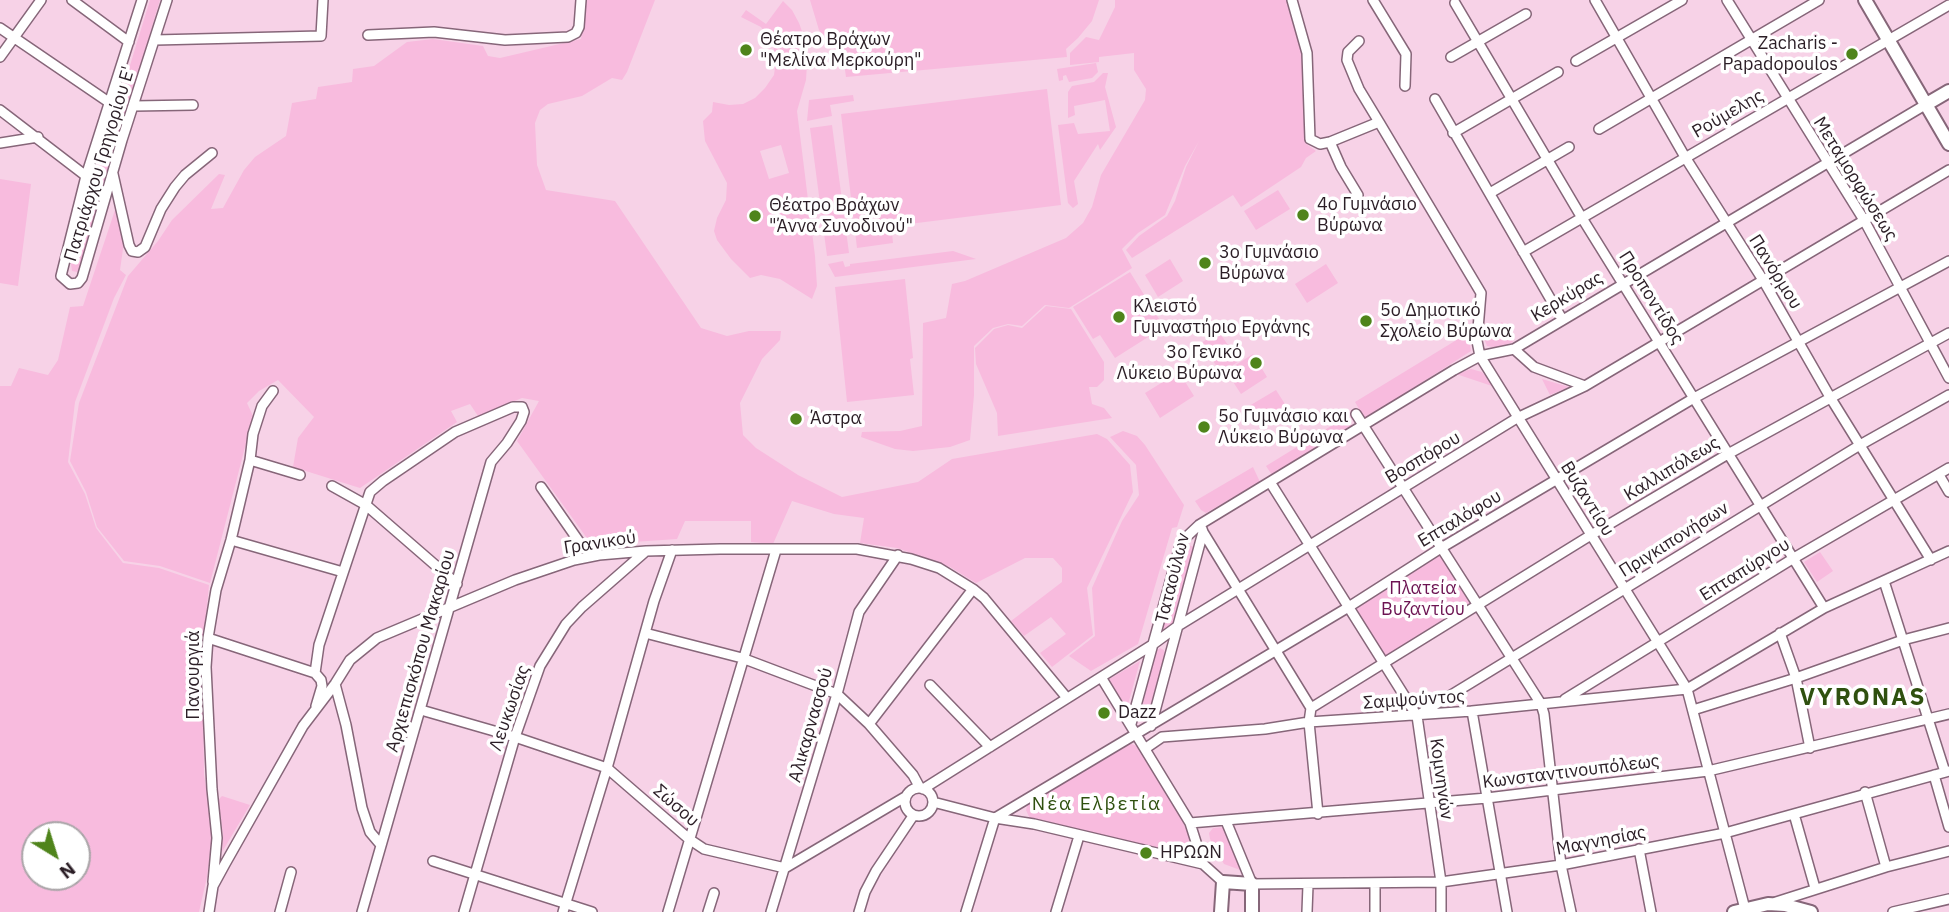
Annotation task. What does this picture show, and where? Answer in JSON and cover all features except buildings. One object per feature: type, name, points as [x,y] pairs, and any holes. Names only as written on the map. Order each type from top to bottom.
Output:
[{"type":"street","points":[[0,57],[41,0]]},
{"type":"street","points":[[72,0],[129,42]]},
{"type":"street","name":"Πατριάρχου Γρηγορίου Ε'","points":[[142,0],[86,176],[61,276],[71,284],[78,283],[82,278],[167,0]]},
{"type":"street","points":[[155,40],[321,36],[323,0]]},
{"type":"street","points":[[368,35],[434,32],[505,40],[568,37],[576,33],[579,27],[581,0]]},
{"type":"street","points":[[1292,0],[1307,53],[1310,139],[1320,144],[1330,142],[1379,122]]},
{"type":"street","points":[[1373,0],[1406,54],[1405,86]]},
{"type":"street","name":"Πανόρμου","points":[[1595,0],[1685,158],[1763,280],[1830,397],[1931,560]]},
{"type":"street","points":[[1576,61],[1682,0]]},
{"type":"street","name":"Μεταμορφώσεως","points":[[1727,0],[1864,220],[1949,378]]},
{"type":"street","points":[[1599,129],[1819,0]]},
{"type":"street","points":[[1865,0],[1949,144]]},
{"type":"street","name":"Προποντίδος","points":[[1455,3],[1582,218],[1824,608]]},
{"type":"street","name":"Ρούμελης","points":[[1523,252],[1949,5]]},
{"type":"street","points":[[1451,57],[1526,14]]},
{"type":"street","points":[[0,29],[110,103]]},
{"type":"street","name":"Βυζαντίου","points":[[1359,41],[1348,52],[1347,60],[1359,89],[1481,293],[1477,341],[1480,356],[1687,689],[1725,833],[1739,911]]},
{"type":"street","points":[[1453,132],[1558,72]]},
{"type":"street","name":"Κερκύρας","points":[[1201,528],[1362,425],[1480,356],[1514,349],[1949,90]]},
{"type":"street","points":[[1435,99],[1562,319]]},
{"type":"street","points":[[134,106],[194,105]]},
{"type":"street","points":[[0,110],[86,176]]},
{"type":"street","points":[[0,143],[38,137]]},
{"type":"street","points":[[1330,142],[1358,195]]},
{"type":"street","points":[[1490,193],[1569,147]]},
{"type":"street","points":[[113,173],[128,245],[132,251],[138,252],[145,247],[161,209],[175,187],[212,153]]},
{"type":"street","name":"Βοσπόρου","points":[[922,788],[1152,645],[1178,626],[1517,418],[1585,386],[1949,170]]},
{"type":"street","name":"Επταλόφου","points":[[995,818],[1694,398],[1949,261]]},
{"type":"street","name":"Καλλιπόλεως","points":[[1311,708],[1728,454],[1949,332]]},
{"type":"street","points":[[1514,349],[1534,367],[1585,386]]},
{"type":"street","name":"Πανουργιά","points":[[213,886],[217,838],[206,667],[208,638],[216,590],[250,460],[253,434],[262,406],[273,391]]},
{"type":"street","name":"Πριγκιπονήσων","points":[[1417,716],[1860,445],[1949,395]]},
{"type":"street","name":"Αρχιεπισκόπου Μακαρίου","points":[[362,912],[491,462],[522,421],[522,407],[513,407],[455,432],[383,481],[370,492],[366,505]]},
{"type":"street","points":[[1356,414],[1541,704],[1554,790],[1561,865],[1571,912]]},
{"type":"street","points":[[250,460],[300,475]]},
{"type":"street","name":"Επταπύργου","points":[[1560,702],[1794,558],[1949,468]]},
{"type":"street","points":[[1939,475],[1949,492]]},
{"type":"street","name":"Κομνηνών","points":[[1270,482],[1417,716],[1441,882],[1441,912]]},
{"type":"street","points":[[332,486],[366,505],[457,584]]},
{"type":"street","points":[[541,487],[580,543],[574,560]]},
{"type":"street","points":[[315,674],[319,645],[366,505]]},
{"type":"street","points":[[1201,528],[1311,708],[1309,722],[1318,814]]},
{"type":"street","name":"Ταταούλων","points":[[1151,726],[1201,528]]},
{"type":"street","name":"Ταταούλων","points":[[1131,724],[1181,542],[1201,528]]},
{"type":"street","points":[[231,540],[342,572]]},
{"type":"street","name":"Γρανικού","points":[[209,912],[213,886],[290,748],[350,660],[377,638],[515,580],[574,560],[599,555],[672,550],[858,549],[898,555],[939,568],[984,598],[1067,698]]},
{"type":"street","points":[[564,908],[672,550]]},
{"type":"street","points":[[668,912],[776,550]]},
{"type":"street","name":"Λευκωσίας","points":[[464,912],[515,737],[540,666],[558,636],[582,607],[646,551]]},
{"type":"street","points":[[1687,689],[1824,608],[1949,551]]},
{"type":"street","name":"Αλικαρνασσού","points":[[771,912],[859,612],[898,555]]},
{"type":"street","points":[[1884,581],[1947,771]]},
{"type":"street","points":[[869,724],[973,589]]},
{"type":"street","points":[[1693,710],[1796,678],[1903,640],[1949,628]]},
{"type":"street","points":[[646,633],[742,658],[837,694],[869,724],[930,794],[932,809],[927,815],[913,816],[904,804],[905,797]]},
{"type":"street","points":[[1780,634],[1796,678],[1810,748]]},
{"type":"street","points":[[208,638],[315,674],[321,680],[322,686],[316,708]]},
{"type":"street","points":[[1101,677],[1190,823],[1203,864]]},
{"type":"street","points":[[335,684],[344,712],[362,808],[370,832],[382,845]]},
{"type":"street","points":[[930,685],[990,747]]},
{"type":"street","name":"Σαμψούντος","points":[[1146,748],[1162,737],[1265,729],[1309,722],[1472,711],[1687,689]]},
{"type":"street","name":"Σώσου","points":[[421,710],[515,737],[607,768],[704,849],[785,868]]},
{"type":"street","points":[[1472,711],[1507,912]]},
{"type":"street","name":"Κωνσταντινουπόλεως","points":[[1190,823],[1487,799],[1708,771],[1949,714]]},
{"type":"street","name":"Μαγνησίας","points":[[1252,884],[1441,882],[1561,865],[1725,833],[1947,771]]},
{"type":"street","points":[[1934,775],[1949,827]]},
{"type":"street","points":[[785,868],[905,797],[911,790],[922,788]]},
{"type":"street","points":[[1865,793],[1886,867]]},
{"type":"street","points":[[933,802],[1203,864],[1223,882],[1252,884]]},
{"type":"street","points":[[1794,814],[1815,888]]},
{"type":"street","points":[[859,912],[865,892],[876,871],[913,816]]},
{"type":"street","points":[[966,912],[995,818]]},
{"type":"street","points":[[1226,821],[1252,884],[1252,912]]},
{"type":"street","points":[[1056,912],[1079,836]]},
{"type":"street","points":[[1639,849],[1651,912]]},
{"type":"street","points":[[1739,911],[1886,867],[1949,852]]},
{"type":"street","points":[[433,861],[564,908],[592,912]]},
{"type":"street","points":[[280,912],[291,872]]},
{"type":"street","points":[[1221,912],[1223,882]]},
{"type":"street","points":[[1375,884],[1375,912]]},
{"type":"street","points":[[1307,885],[1307,912]]},
{"type":"street","points":[[708,912],[714,893]]},
{"type":"street","points":[[1893,912],[1949,899]]},
{"type":"street","points":[[1768,904],[1785,905],[1811,912]]},
{"type":"green space","points":[[150,0],[160,0],[80,269],[77,272],[72,271],[71,264]]},
{"type":"green space","points":[[585,0],[655,0],[622,80],[612,78],[582,96],[548,104],[540,110],[535,123],[537,165],[546,190],[615,201],[701,328],[727,336],[749,331],[781,331],[780,340],[762,359],[740,403],[743,435],[756,448],[798,475],[842,497],[918,482],[952,459],[1097,434],[1107,439],[1130,465],[1133,492],[1087,588],[1093,635],[1052,667],[1040,653],[1066,634],[1051,617],[1024,636],[1011,621],[1062,582],[1062,568],[1053,558],[1025,558],[976,583],[950,567],[897,548],[860,543],[864,518],[834,514],[792,501],[773,544],[751,542],[751,521],[685,521],[677,539],[589,545],[589,541],[517,441],[539,401],[522,398],[478,416],[470,404],[451,411],[457,422],[360,488],[293,467],[298,438],[314,417],[278,380],[259,391],[247,403],[253,416],[210,583],[160,566],[124,561],[97,527],[86,492],[70,461],[79,403],[128,276],[172,220],[219,174],[225,175],[211,209],[223,208],[244,170],[255,157],[286,136],[292,103],[316,99],[318,87],[352,82],[353,69],[374,66],[407,42],[433,39],[483,46],[488,56],[500,58],[581,39]]},
{"type":"green space","points":[[810,0],[1099,0],[1092,21],[1066,49],[1067,57],[846,77],[843,56],[829,45],[819,30]]},
{"type":"green space","points":[[1115,0],[1289,0],[1304,55],[1305,143],[1316,151],[1306,158],[1301,167],[1241,207],[1233,195],[1132,258],[1126,250],[1139,236],[1167,216],[1199,141],[1185,166],[1165,215],[1138,233],[1122,249],[1132,268],[1069,308],[1045,305],[1022,326],[1008,324],[993,328],[974,346],[970,440],[950,447],[913,451],[895,449],[861,437],[862,432],[900,431],[922,426],[923,323],[946,318],[952,284],[1066,238],[1083,223],[1092,207],[1101,175],[1145,100],[1146,89],[1134,70],[1134,53],[1099,57],[1099,62],[1070,65],[1070,53],[1086,37],[1103,41],[1099,40],[1115,7]]},
{"type":"green space","points":[[783,1],[799,23],[808,48],[806,80],[797,111],[815,256],[817,286],[812,299],[780,279],[761,275],[750,278],[731,259],[717,240],[714,231],[726,200],[727,183],[705,141],[703,121],[712,112],[713,102],[743,104],[755,98],[774,75],[776,60],[773,45],[761,27],[741,17],[746,10],[766,24]],"holes":[[[781,145],[789,173],[769,179],[760,151]]]},
{"type":"green space","points":[[1096,63],[1098,72],[1092,78],[1069,82],[1066,75],[1059,81],[1057,69]]},
{"type":"green space","points":[[1103,73],[1108,73],[1105,87],[1116,127],[1100,150],[1098,144],[1074,181],[1078,204],[1073,208],[1068,203],[1058,125],[1074,123],[1078,134],[1110,131],[1105,100],[1074,106],[1075,115],[1068,118],[1068,92],[1072,86],[1094,82]]},
{"type":"green space","points":[[1047,89],[1061,205],[893,226],[891,222],[893,243],[857,248],[841,114]]},
{"type":"green space","points":[[853,95],[854,101],[830,105],[832,116],[807,121],[809,100]]},
{"type":"green space","points":[[832,125],[849,253],[827,256],[810,128]]},
{"type":"green space","points":[[0,179],[31,184],[18,286],[0,283]]},
{"type":"green space","points":[[1278,190],[1290,209],[1256,230],[1244,211]]},
{"type":"green space","points":[[116,207],[120,215],[124,242],[120,270],[126,275],[114,298],[75,402],[68,462],[85,494],[96,528],[123,563],[159,568],[209,585],[204,638],[204,775],[213,831],[199,912],[0,912],[0,386],[11,386],[19,368],[48,375],[58,360],[70,307],[83,306]]},
{"type":"green space","points":[[953,251],[976,259],[835,277],[828,264],[843,261],[845,267],[850,264]]},
{"type":"green space","points":[[1170,259],[1183,281],[1158,297],[1145,275]]},
{"type":"green space","points":[[1326,264],[1338,283],[1307,303],[1295,284]]},
{"type":"green space","name":"Κλειστό Γυμναστήριο Εργάνης","points":[[1130,272],[1164,327],[1115,358],[1100,335],[1093,339],[1073,307]]},
{"type":"green space","points":[[905,279],[914,395],[847,402],[835,287]]},
{"type":"green space","points":[[1046,306],[1071,309],[1104,362],[1104,380],[1097,387],[1089,387],[1092,404],[1104,408],[1112,418],[998,436],[997,413],[976,364],[975,348],[994,329],[1008,325],[1022,328]]},
{"type":"green space","points":[[1502,322],[1513,342],[1498,348],[1487,346],[1482,333]]},
{"type":"green space","points":[[1219,332],[1239,361],[1221,373],[1201,343]]},
{"type":"green space","points":[[1468,333],[1471,351],[1365,419],[1355,402]]},
{"type":"green space","points":[[1253,354],[1267,377],[1241,394],[1226,371]]},
{"type":"green space","points":[[1471,369],[1482,372],[1495,387],[1456,374]]},
{"type":"green space","points":[[1179,372],[1194,396],[1160,418],[1145,393]]},
{"type":"green space","points":[[1542,379],[1569,387],[1550,395]]},
{"type":"green space","points":[[1276,390],[1290,412],[1263,429],[1249,406]]},
{"type":"green space","points":[[1336,423],[1353,425],[1272,475],[1266,466]]},
{"type":"green space","points":[[1123,431],[1137,436],[1145,445],[1184,505],[1177,527],[1172,528],[1138,644],[1091,671],[1069,656],[1095,636],[1092,588],[1122,521],[1139,495],[1136,465],[1110,437]]},
{"type":"green space","points":[[1253,467],[1260,482],[1206,513],[1201,510],[1195,501]]},
{"type":"green space","points":[[1189,545],[1194,547],[1175,622],[1160,632],[1182,550]]},
{"type":"green space","name":"Πλατεία Βυζαντίου","points":[[1441,548],[1478,605],[1384,664],[1347,608]]},
{"type":"green space","points":[[1820,552],[1833,571],[1817,582],[1804,562]]},
{"type":"green space","points":[[1160,648],[1165,655],[1151,711],[1145,718],[1140,718],[1153,653]]},
{"type":"green space","points":[[1140,661],[1126,712],[1106,681]]},
{"type":"green space","points":[[1129,743],[1139,747],[1181,818],[1192,843],[1184,854],[1030,819],[1026,810],[1028,803]]},
{"type":"green space","points":[[222,796],[250,805],[222,852],[223,834],[218,800]]},
{"type":"green space","points":[[1226,827],[1243,871],[1224,864],[1210,839],[1209,833],[1213,828]]},
{"type":"place","name":"Θέατρο Βράχων \"Μελίνα Μερκούρη\"","points":[[746,50]]},
{"type":"place","name":"Zacharis - Papadopoulos","points":[[1852,54]]},
{"type":"place","name":"4ο Γυμνάσιο Βύρωνα","points":[[1303,215]]},
{"type":"place","name":"Θέατρο Βράχων \"Άννα Συνοδινού\"","points":[[755,216]]},
{"type":"place","name":"3ο Γυμνάσιο Βύρωνα","points":[[1205,263]]},
{"type":"place","name":"Κλειστό Γυμναστήριο Εργάνης","points":[[1119,317]]},
{"type":"place","name":"5ο Δημοτικό Σχολείο Βύρωνα","points":[[1366,321]]},
{"type":"place","name":"3o Γενικό Λύκειο Βύρωνα","points":[[1256,363]]},
{"type":"place","name":"Άστρα","points":[[796,419]]},
{"type":"place","name":"5ο Γυμνάσιο και Λύκειο Βύρωνα","points":[[1204,427]]},
{"type":"place","name":"Dazz","points":[[1104,713]]},
{"type":"place","name":"ΗΡΩΩΝ","points":[[1146,853]]},
{"type":"district","name":"VYRONAS","points":[[1863,698]]},
{"type":"district","name":"Νέα Ελβετία","points":[[1097,805]]}]
